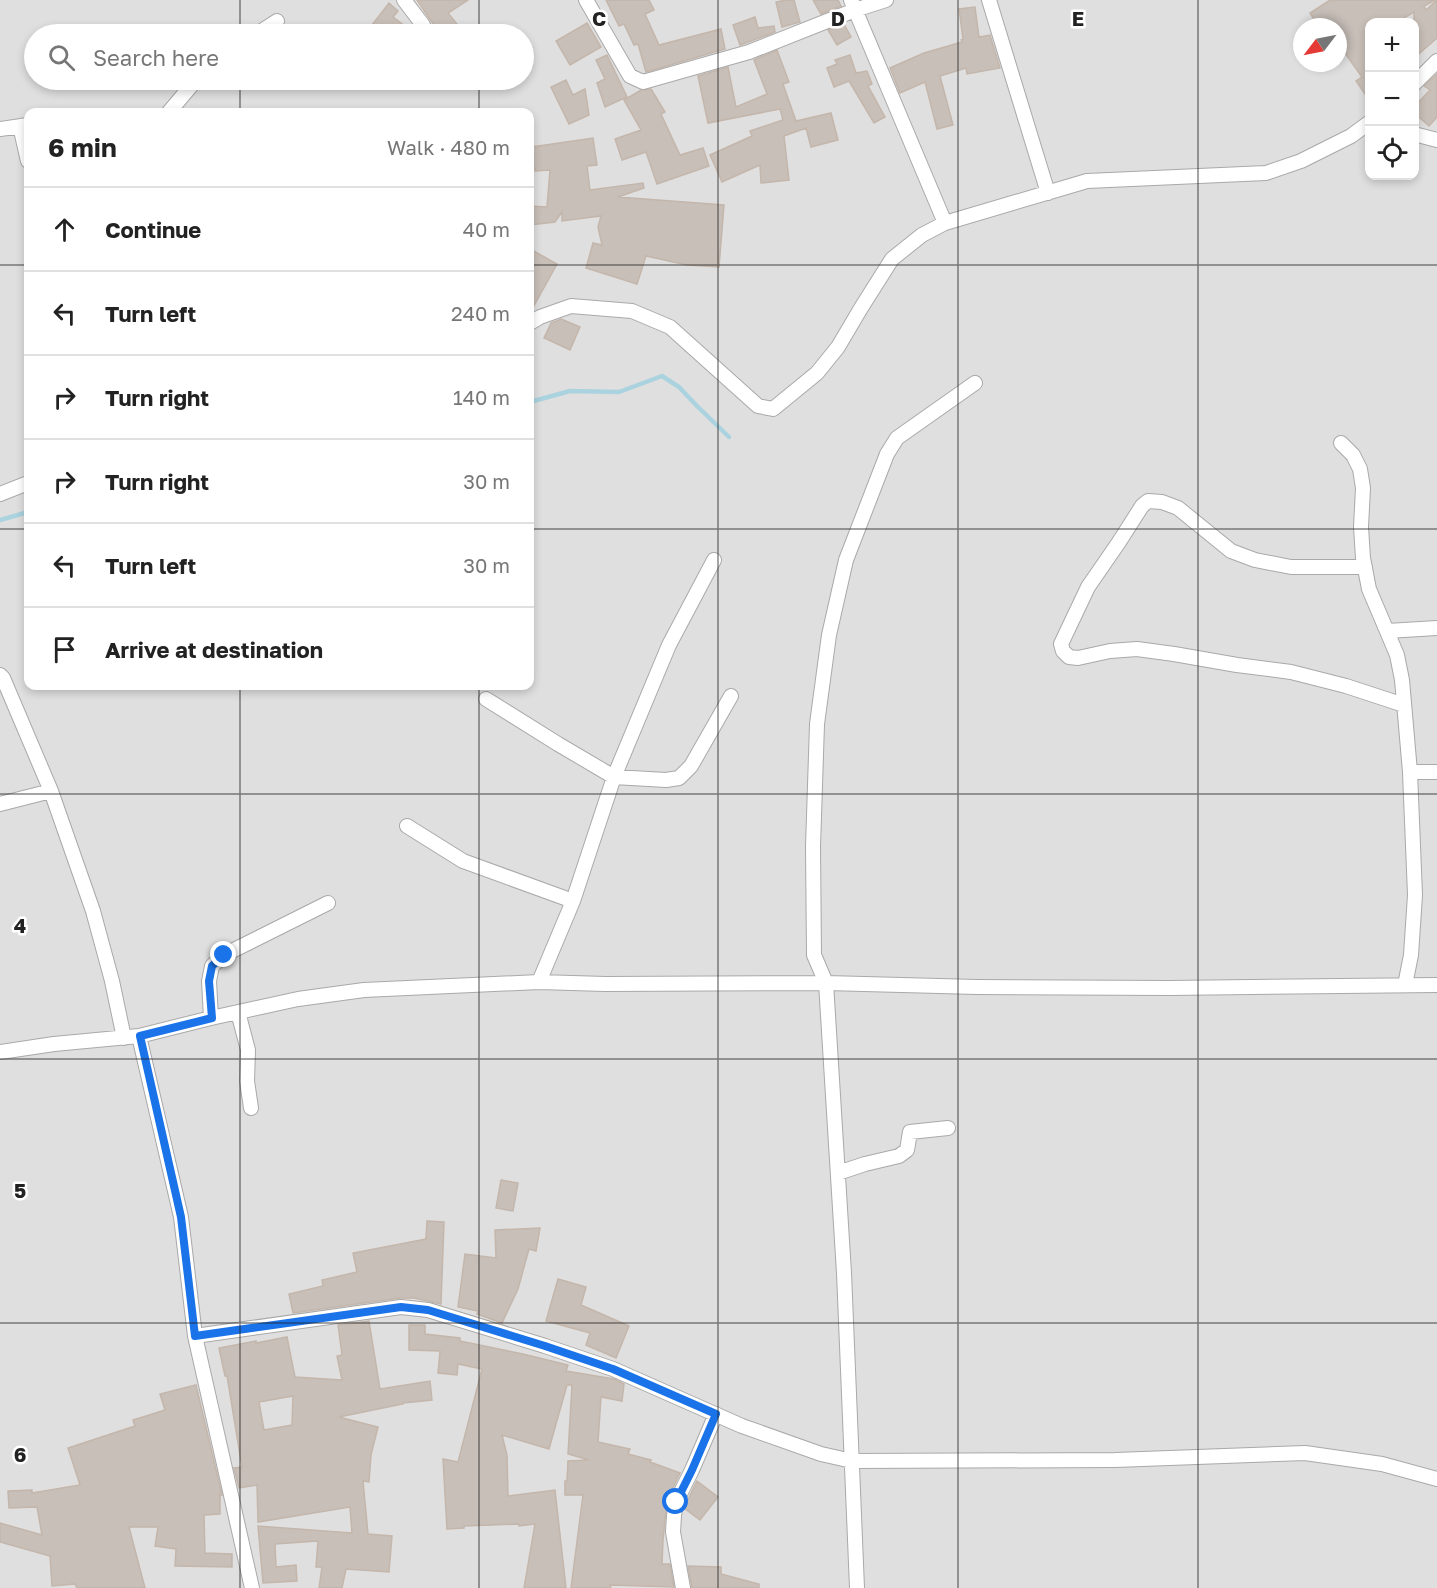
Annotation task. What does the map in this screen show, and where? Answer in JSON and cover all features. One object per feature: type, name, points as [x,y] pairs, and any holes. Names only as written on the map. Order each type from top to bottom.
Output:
[{"type":"street","points":[[404,0],[422,24]]},
{"type":"street","points":[[586,0],[630,76],[643,82],[749,52],[853,5],[886,0]]},
{"type":"street","points":[[989,0],[1048,193]]},
{"type":"street","points":[[853,5],[945,223]]},
{"type":"street","points":[[272,24],[277,21]]},
{"type":"street","points":[[1419,79],[1437,61]]},
{"type":"street","points":[[172,108],[188,90]]},
{"type":"street","points":[[0,129],[24,126]]},
{"type":"street","points":[[534,321],[571,306],[632,311],[670,327],[758,406],[773,409],[817,373],[838,347],[892,259],[922,236],[945,223],[1087,181],[1266,173],[1300,161],[1351,136],[1365,126]]},
{"type":"street","points":[[1419,135],[1437,140]]},
{"type":"street","points":[[857,1588],[844,1273],[826,983],[814,955],[813,847],[817,724],[830,635],[846,560],[887,454],[897,438],[975,384]]},
{"type":"street","points":[[1341,443],[1353,454],[1360,470],[1363,488],[1361,526],[1369,589],[1397,655],[1402,680],[1410,772],[1415,895],[1411,955],[1405,985]]},
{"type":"street","points":[[0,494],[24,485]]},
{"type":"street","points":[[1365,567],[1291,567],[1255,560],[1231,551],[1178,508],[1161,502],[1148,501],[1142,506],[1088,587],[1061,644],[1063,651],[1069,657],[1078,658],[1110,651],[1137,650],[1291,672],[1346,686],[1404,705]]},
{"type":"street","points":[[539,982],[573,901],[614,777],[669,645],[714,560]]},
{"type":"street","points":[[1387,631],[1437,628]]},
{"type":"street","points":[[0,675],[51,791],[93,911],[112,981],[124,1038]]},
{"type":"street","points":[[486,699],[614,777],[666,780],[679,778],[691,766],[731,696]]},
{"type":"street","points":[[1410,772],[1437,772]]},
{"type":"street","points":[[0,804],[51,791]]},
{"type":"street","points":[[407,826],[463,861],[573,901]]},
{"type":"street","points":[[212,1018],[209,981],[212,966],[224,955],[328,903]]},
{"type":"street","points":[[0,1052],[54,1044],[140,1036],[298,999],[364,990],[539,982],[1168,988],[1437,985]]},
{"type":"street","points":[[238,1012],[248,1050],[247,1081],[251,1108]]},
{"type":"street","points":[[140,1036],[181,1217],[195,1336],[252,1588]]},
{"type":"street","points":[[838,1173],[899,1156],[907,1150],[910,1132],[948,1128]]},
{"type":"street","points":[[195,1336],[401,1307],[428,1310],[613,1369],[742,1426],[821,1454],[852,1461],[1115,1460],[1305,1453],[1382,1464],[1437,1479]]},
{"type":"street","points":[[683,1588],[674,1532],[676,1502],[716,1414]]},
{"type":"shaded area","points":[[0,0],[1437,0],[1437,1588],[0,1588]]},
{"type":"building","points":[[417,0],[468,0],[448,13],[457,24],[433,24]]},
{"type":"building","points":[[606,0],[649,0],[654,10],[645,14],[659,45],[721,29],[725,49],[646,72],[638,44],[634,45],[624,24],[619,26]]},
{"type":"building","points":[[794,0],[800,22],[782,27],[776,2]]},
{"type":"building","points":[[813,0],[838,0],[841,6],[821,14]]},
{"type":"building","points":[[1330,0],[1435,0],[1424,6],[1426,10],[1437,0],[1437,38],[1419,54],[1419,18],[1414,18],[1414,12],[1404,18],[1365,18],[1365,94],[1356,81],[1362,77],[1347,56],[1347,18],[1313,18],[1310,13]]},
{"type":"building","points":[[389,3],[398,11],[393,17],[402,24],[373,24]]},
{"type":"building","points":[[975,7],[979,37],[990,35],[1000,68],[967,74],[966,68],[940,76],[953,125],[937,129],[925,82],[900,93],[890,68],[924,53],[962,42],[959,9]]},
{"type":"building","points":[[755,17],[758,28],[774,26],[775,32],[740,45],[733,25]]},
{"type":"building","points":[[587,23],[601,47],[570,65],[556,41]]},
{"type":"building","points":[[844,24],[851,37],[837,45],[828,30]]},
{"type":"building","points":[[777,50],[789,82],[783,84],[796,121],[831,113],[838,140],[811,147],[806,128],[784,136],[789,180],[761,183],[760,165],[722,182],[710,155],[752,136],[750,131],[783,120],[780,109],[708,123],[698,76],[728,67],[736,107],[767,94],[754,60]]},
{"type":"building","points":[[607,55],[627,97],[605,107],[597,83],[605,79],[596,60]]},
{"type":"building","points":[[850,55],[856,73],[867,71],[872,84],[868,86],[885,117],[874,123],[849,81],[834,87],[827,68],[837,64],[835,60]]},
{"type":"building","points":[[1437,74],[1437,117],[1429,126],[1419,117],[1419,102],[1430,90],[1424,86]]},
{"type":"building","points":[[566,80],[573,95],[585,89],[589,115],[569,124],[551,87]]},
{"type":"building","points":[[651,89],[665,112],[661,114],[680,155],[703,148],[709,166],[657,184],[646,152],[622,160],[615,139],[641,130],[624,100],[641,90]]},
{"type":"building","points":[[593,138],[597,165],[587,166],[590,190],[643,183],[644,188],[618,197],[724,205],[719,267],[687,265],[646,256],[637,284],[586,268],[593,243],[602,245],[598,227],[601,216],[562,221],[562,212],[555,222],[534,225],[534,206],[547,207],[550,170],[535,171],[534,147]]},
{"type":"building","points":[[534,251],[557,264],[534,306]]},
{"type":"building","points":[[561,319],[580,327],[570,350],[544,338],[551,323]]},
{"type":"building","points":[[501,1180],[518,1183],[513,1211],[496,1208]]},
{"type":"building","points":[[427,1221],[444,1222],[441,1304],[414,1298],[400,1298],[293,1313],[289,1294],[323,1286],[322,1280],[357,1272],[353,1253],[426,1239]]},
{"type":"building","points":[[540,1228],[536,1251],[529,1249],[518,1289],[502,1323],[477,1314],[478,1311],[458,1307],[465,1254],[496,1258],[495,1230]]},
{"type":"building","points":[[558,1279],[586,1287],[581,1305],[629,1326],[616,1358],[586,1345],[590,1333],[546,1321]]},
{"type":"building","points":[[369,1321],[380,1389],[430,1381],[432,1400],[403,1403],[339,1417],[378,1427],[371,1455],[369,1482],[363,1481],[368,1534],[392,1536],[389,1572],[346,1569],[342,1588],[319,1588],[322,1567],[316,1567],[318,1541],[275,1544],[276,1567],[296,1565],[297,1581],[263,1583],[258,1526],[352,1533],[350,1507],[258,1522],[257,1485],[239,1488],[234,1468],[242,1467],[227,1376],[225,1376],[219,1348],[287,1337],[295,1377],[342,1380],[337,1356],[342,1355],[338,1325]],"holes":[[[293,1396],[292,1425],[264,1430],[259,1402]]]},
{"type":"building","points":[[409,1325],[425,1325],[425,1334],[460,1338],[460,1341],[568,1365],[566,1371],[614,1379],[624,1384],[622,1401],[601,1397],[598,1442],[630,1449],[628,1454],[651,1460],[650,1462],[680,1473],[667,1500],[663,1540],[662,1564],[670,1564],[674,1587],[610,1585],[611,1588],[571,1588],[583,1495],[565,1495],[565,1481],[567,1481],[568,1461],[589,1460],[568,1454],[572,1385],[567,1385],[549,1449],[502,1435],[507,1455],[508,1496],[555,1490],[566,1588],[524,1588],[535,1524],[464,1526],[464,1528],[447,1529],[443,1459],[458,1462],[482,1369],[458,1364],[457,1375],[438,1373],[440,1351],[409,1350]]},
{"type":"building","points":[[196,1385],[222,1495],[220,1495],[220,1514],[204,1515],[205,1553],[232,1554],[232,1567],[175,1566],[176,1549],[155,1546],[158,1527],[129,1527],[145,1588],[77,1588],[75,1584],[52,1586],[50,1556],[0,1542],[0,1523],[42,1535],[37,1507],[9,1508],[8,1491],[32,1490],[32,1493],[80,1485],[68,1448],[135,1426],[133,1420],[165,1410],[160,1394]]},
{"type":"building","points":[[697,1481],[718,1497],[700,1520],[684,1508]]},
{"type":"building","points":[[688,1566],[721,1567],[721,1574],[759,1584],[759,1588],[692,1588]]},
{"type":"waterway","points":[[534,401],[570,391],[619,392],[662,376],[679,387],[729,437]]},
{"type":"waterway","points":[[0,520],[24,513]]},
{"type":"route","points":[[224,955],[212,966],[209,981],[212,1018],[140,1036],[181,1217],[195,1336],[401,1307],[428,1310],[613,1369],[716,1414],[676,1502]]}]
